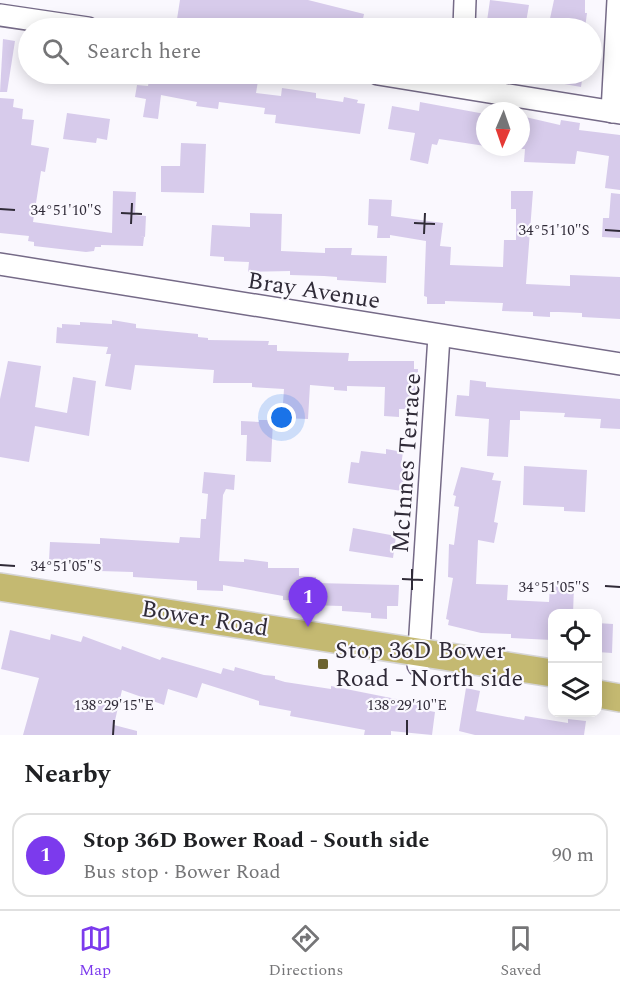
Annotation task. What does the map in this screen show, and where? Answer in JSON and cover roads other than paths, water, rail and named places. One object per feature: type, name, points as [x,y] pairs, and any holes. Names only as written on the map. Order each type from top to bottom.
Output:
[{"type":"main road","name":"Bower Road","points":[[0,587],[420,659],[548,686]]},
{"type":"main road","name":"Bower Road","points":[[0,603],[420,659],[548,673]]},
{"type":"main road","points":[[602,681],[620,683]]},
{"type":"main road","points":[[602,695],[620,698]]},
{"type":"street","points":[[464,18],[465,0]]},
{"type":"street","points":[[481,84],[616,112],[618,0]]},
{"type":"street","points":[[0,15],[20,18]]},
{"type":"street","name":"Bray Avenue","points":[[0,264],[620,364]]},
{"type":"street","name":"McInnes Terrace","points":[[420,659],[439,336]]},
{"type":"place","name":"Stop 36D Bower Road - South side","points":[[308,627]]},
{"type":"place","name":"Stop 36D Bower Road - North side","points":[[323,664]]}]
